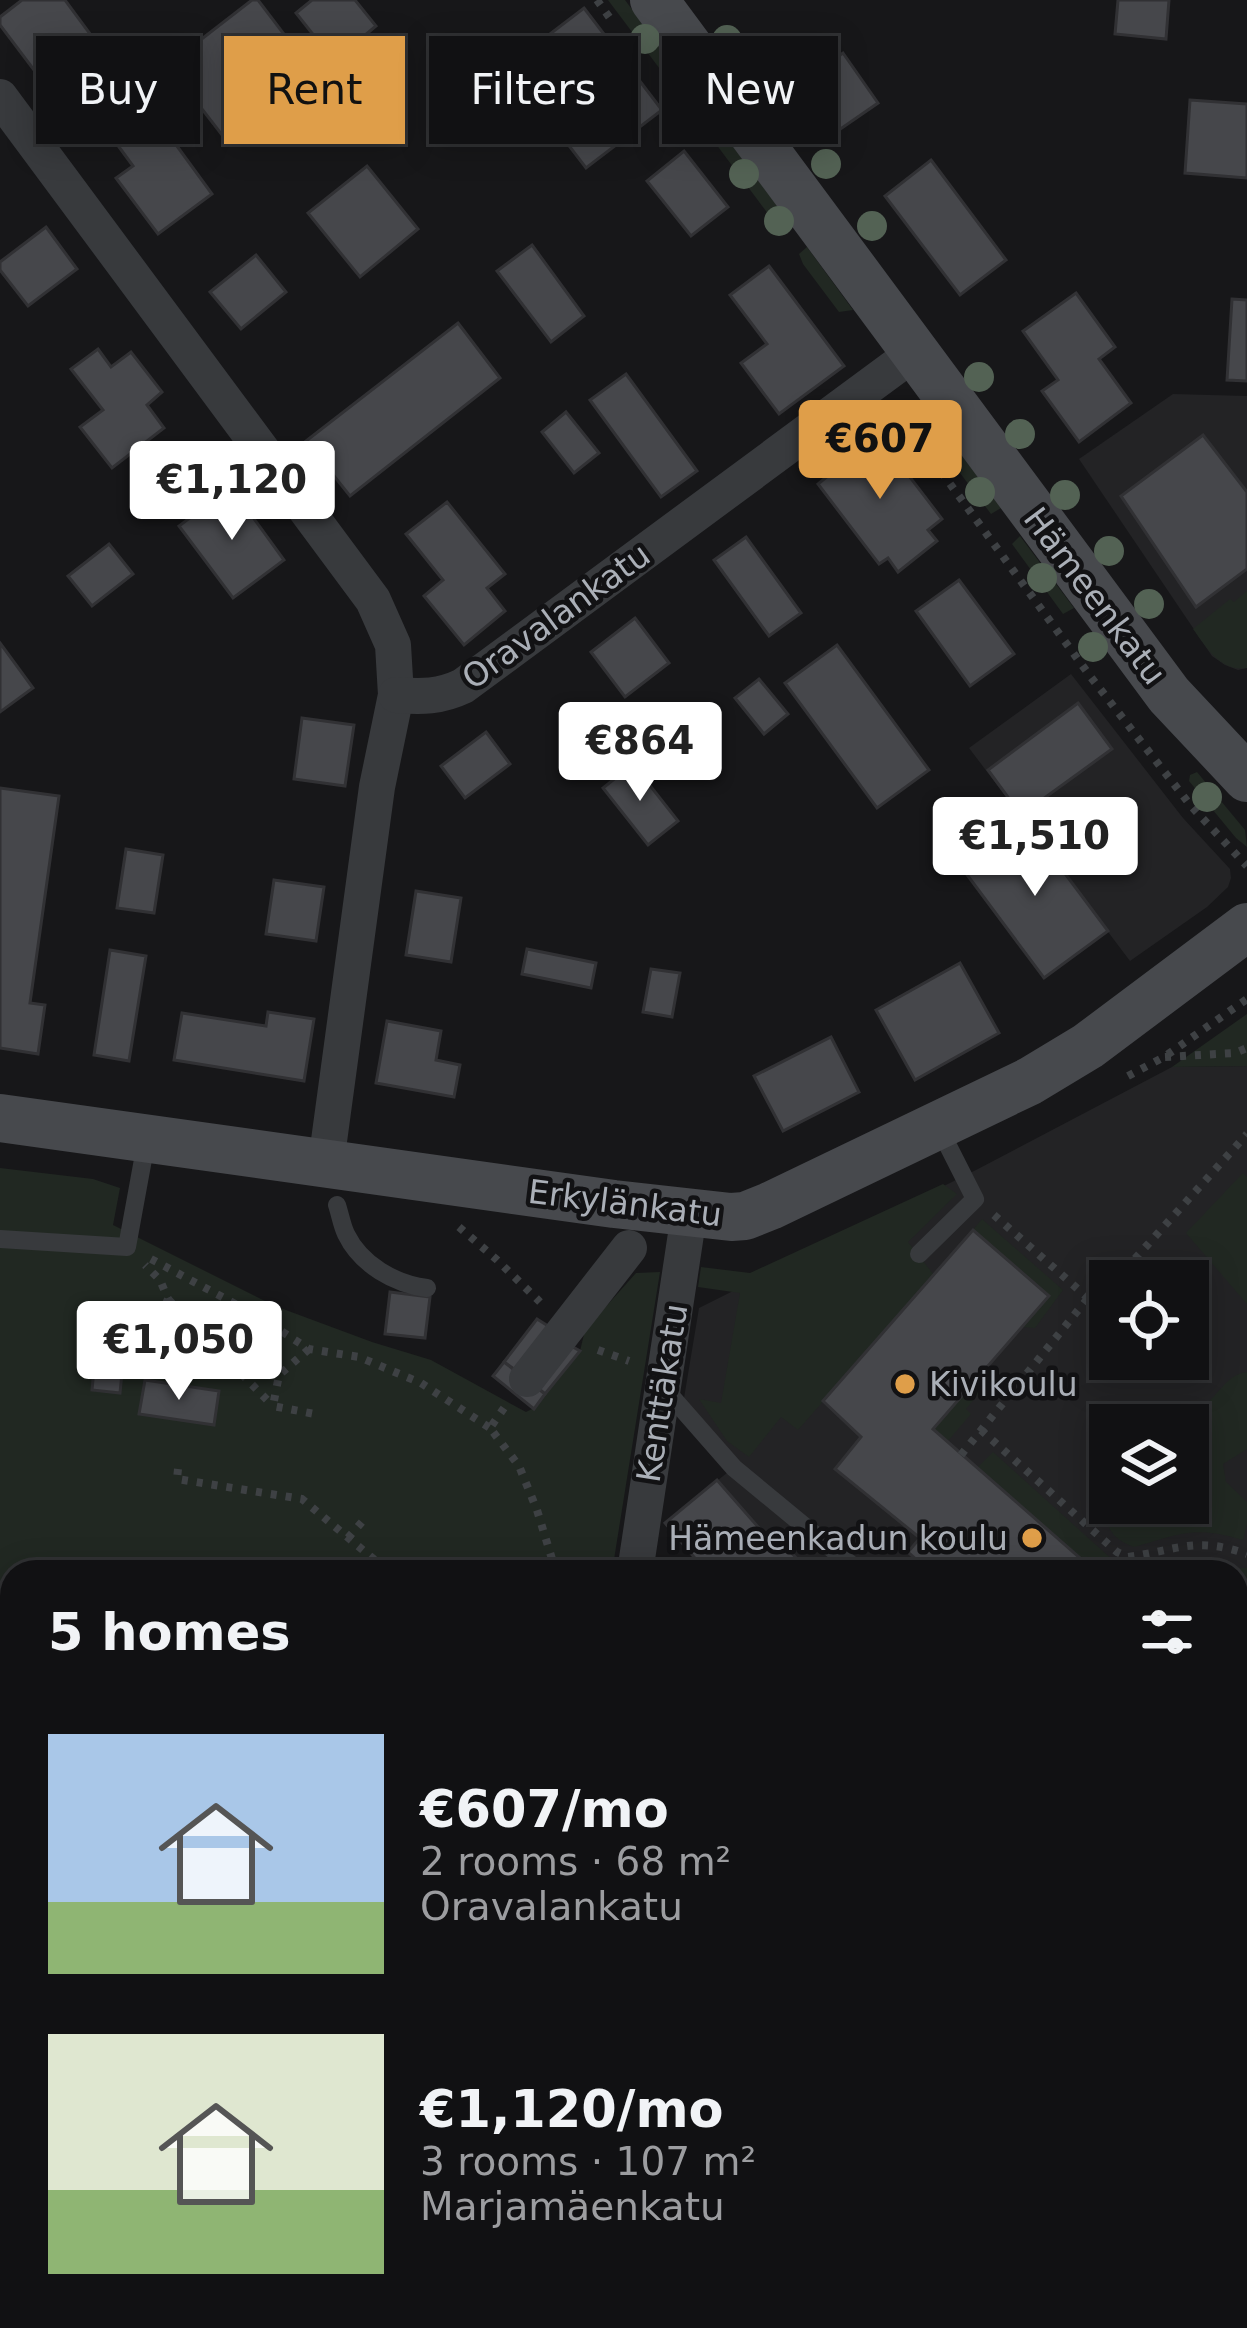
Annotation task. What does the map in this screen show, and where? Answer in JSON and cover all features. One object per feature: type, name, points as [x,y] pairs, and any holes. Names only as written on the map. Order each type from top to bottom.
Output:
[{"type":"street","name":"Hämeenkatu","points":[[654,0],[1169,695],[1243,765]]},
{"type":"street","points":[[0,97],[373,600],[393,645],[396,695],[377,787],[332,1184]]},
{"type":"street","name":"Oravalankatu","points":[[396,695],[442,696],[463,686],[914,353]]},
{"type":"street","name":"Erkylänkatu","points":[[0,1118],[147,1138],[332,1184],[745,1216],[1030,1082],[1088,1046],[1247,926]]},
{"type":"street","name":"Kenttäkatu","points":[[637,1560],[689,1214]]},
{"type":"street","points":[[527,1378],[629,1248]]},
{"type":"lane","points":[[920,1254],[975,1199],[938,1125]]},
{"type":"lane","points":[[0,1239],[127,1247],[147,1138]]},
{"type":"lane","points":[[332,1184],[346,1236],[371,1264],[403,1285],[427,1288]]},
{"type":"lane","points":[[0,1253],[37,1241]]},
{"type":"lane","points":[[663,1387],[734,1468],[845,1560]]},
{"type":"path","points":[[1164,1057],[1247,1048]]},
{"type":"path","points":[[1133,1260],[1247,1134]]},
{"type":"path","points":[[962,1454],[1088,1298],[975,1199]]},
{"type":"path","points":[[127,1247],[160,1280],[168,1299],[273,1406],[320,1415]]},
{"type":"path","points":[[127,1247],[256,1315],[309,1349],[359,1357],[421,1383],[490,1428],[519,1466],[552,1560]]},
{"type":"path","points":[[138,1356],[168,1299]]},
{"type":"path","points":[[273,1406],[279,1375],[309,1349]]},
{"type":"path","points":[[490,1428],[527,1378]]},
{"type":"path","points":[[981,1430],[1128,1557],[1202,1543],[1247,1554]]},
{"type":"path","points":[[178,1469],[177,1479],[302,1499],[375,1560]]},
{"type":"path","points":[[349,1538],[362,1522]]},
{"type":"shaded area","points":[[608,0],[625,0],[662,50],[662,72]]},
{"type":"shaded area","points":[[716,144],[732,144],[792,226],[783,234]]},
{"type":"shaded area","points":[[807,247],[853,310],[839,312],[803,264],[799,254]]},
{"type":"shaded area","points":[[1173,394],[1247,396],[1247,668],[1238,670],[1212,656],[1079,459]]},
{"type":"shaded area","points":[[930,412],[1001,508],[991,514],[920,420]]},
{"type":"shaded area","points":[[1020,536],[1074,608],[1063,614],[1012,544]]},
{"type":"shaded area","points":[[1247,591],[1247,668],[1238,668],[1215,657],[1193,629]]},
{"type":"shaded area","points":[[1071,674],[1183,818],[1230,869],[1228,887],[1207,907],[1130,961],[969,748]]},
{"type":"shaded area","points":[[1197,772],[1245,830],[1247,847],[1189,781]]},
{"type":"shaded area","points":[[1247,1014],[1247,1066],[1172,1067]]},
{"type":"shaded area","name":"Hämeenkadun koulu","points":[[1247,1066],[1247,1560],[696,1560],[665,1523],[733,1468],[682,1410],[699,1308],[1172,1067]]},
{"type":"shaded area","points":[[0,1168],[93,1179],[120,1188],[113,1225],[275,1306],[431,1360],[526,1412],[580,1351],[585,1330],[636,1273],[660,1272],[614,1560],[0,1560]]},
{"type":"shaded area","points":[[1243,1173],[1247,1177],[1247,1304],[1186,1233]]},
{"type":"shaded area","points":[[943,1184],[957,1194],[908,1242],[934,1275],[798,1430],[781,1417],[749,1457],[727,1441],[699,1399],[721,1403],[740,1293],[698,1287],[701,1267],[750,1273]]},
{"type":"shaded area","points":[[982,1219],[1063,1290],[1035,1328],[1022,1327],[1048,1296],[973,1230]]},
{"type":"shaded area","points":[[988,1366],[995,1373],[966,1409],[971,1414],[947,1442],[933,1429]]},
{"type":"shaded area","points":[[1247,1372],[1247,1449],[1223,1464],[1226,1482],[1247,1502],[1243,1540],[1199,1532],[1134,1547],[1120,1540],[1109,1524],[1209,1524],[1208,1404],[1237,1375]]},
{"type":"shaded area","points":[[993,1452],[1113,1560],[1082,1560],[977,1468]]},
{"type":"building","points":[[22,0],[65,0],[92,36],[36,36],[36,73],[0,25],[0,17]]},
{"type":"building","points":[[252,0],[258,0],[285,36],[224,36],[222,135],[200,106],[200,40]]},
{"type":"building","points":[[312,0],[355,0],[376,26],[364,36],[314,36],[296,13]]},
{"type":"building","points":[[1118,0],[1169,0],[1166,39],[1115,34]]},
{"type":"building","points":[[584,8],[605,36],[547,36]]},
{"type":"building","points":[[843,53],[878,103],[839,130],[838,129],[838,56]]},
{"type":"building","points":[[638,79],[662,110],[638,128]]},
{"type":"building","points":[[1190,100],[1247,104],[1247,178],[1185,173]]},
{"type":"building","points":[[117,144],[175,144],[212,194],[158,234],[116,178],[133,166]]},
{"type":"building","points":[[568,144],[617,144],[586,168]]},
{"type":"building","points":[[684,151],[728,207],[691,236],[647,181]]},
{"type":"building","points":[[931,160],[1006,260],[960,295],[885,196]]},
{"type":"building","points":[[367,166],[418,229],[360,277],[308,213]]},
{"type":"building","points":[[46,227],[77,269],[28,306],[0,270],[0,262]]},
{"type":"building","points":[[532,245],[584,316],[551,342],[497,271]]},
{"type":"building","points":[[256,255],[286,292],[241,329],[210,292]]},
{"type":"building","points":[[769,266],[844,366],[779,414],[741,363],[767,344],[730,295]]},
{"type":"building","points":[[1076,293],[1115,347],[1099,359],[1131,403],[1079,442],[1042,391],[1058,380],[1023,331]]},
{"type":"building","points":[[1232,299],[1247,300],[1247,381],[1227,380]]},
{"type":"building","points":[[458,323],[500,378],[350,496],[306,441]]},
{"type":"building","points":[[98,349],[111,367],[131,352],[162,392],[147,405],[164,428],[112,468],[80,427],[103,410],[71,369]]},
{"type":"building","points":[[626,374],[697,471],[661,497],[590,400]]},
{"type":"building","points":[[566,412],[599,453],[574,473],[542,432]]},
{"type":"building","points":[[859,435],[868,447],[880,438],[942,519],[928,530],[937,541],[898,572],[888,558],[879,564],[818,484],[834,471],[826,460]]},
{"type":"building","points":[[1203,435],[1247,492],[1247,569],[1196,607],[1121,496]]},
{"type":"building","points":[[231,487],[284,560],[233,598],[179,526]]},
{"type":"building","points":[[447,502],[505,574],[487,588],[505,611],[464,645],[424,596],[443,580],[406,534]]},
{"type":"building","points":[[746,537],[801,613],[769,636],[714,560]]},
{"type":"building","points":[[109,544],[133,574],[92,606],[68,576]]},
{"type":"building","points":[[959,580],[1014,654],[970,686],[916,611]]},
{"type":"building","points":[[635,618],[669,663],[625,697],[591,652]]},
{"type":"building","points":[[0,643],[33,688],[0,712]]},
{"type":"building","points":[[837,645],[929,770],[877,808],[785,683]]},
{"type":"building","points":[[759,679],[788,714],[764,734],[735,698]]},
{"type":"building","points":[[1078,703],[1112,749],[1021,815],[988,770]]},
{"type":"building","points":[[302,718],[354,725],[345,786],[294,779]]},
{"type":"building","points":[[486,732],[510,764],[465,798],[441,766]]},
{"type":"building","points":[[633,764],[678,821],[648,845],[603,788]]},
{"type":"building","points":[[0,788],[59,796],[30,1003],[45,1005],[38,1054],[0,1048]]},
{"type":"building","points":[[1025,820],[1108,931],[1044,978],[962,868]]},
{"type":"building","points":[[126,849],[163,855],[154,913],[117,908]]},
{"type":"building","points":[[274,880],[324,887],[316,941],[266,934]]},
{"type":"building","points":[[416,891],[461,898],[451,962],[406,955]]},
{"type":"building","points":[[527,949],[596,963],[591,988],[522,974]]},
{"type":"building","points":[[110,950],[146,956],[129,1061],[94,1055]]},
{"type":"building","points":[[960,963],[999,1033],[915,1080],[876,1010]]},
{"type":"building","points":[[651,969],[680,973],[672,1017],[643,1012]]},
{"type":"building","points":[[268,1012],[314,1019],[304,1081],[174,1060],[182,1013],[266,1026]]},
{"type":"building","points":[[387,1021],[441,1031],[436,1060],[460,1065],[454,1097],[376,1083]]},
{"type":"building","points":[[831,1037],[859,1092],[783,1131],[754,1076]]},
{"type":"building","name":"Kivikoulu","points":[[973,1230],[1049,1296],[933,1429],[1082,1560],[917,1560],[908,1552],[920,1538],[835,1469],[861,1437],[823,1401]]},
{"type":"building","points":[[390,1292],[430,1297],[425,1338],[385,1334]]},
{"type":"building","points":[[537,1319],[553,1329],[518,1372],[504,1362]]},
{"type":"building","points":[[564,1342],[580,1351],[545,1394],[532,1383]]},
{"type":"building","points":[[504,1362],[545,1394],[534,1409],[493,1376]]},
{"type":"building","points":[[94,1369],[122,1373],[120,1393],[92,1390]]},
{"type":"building","points":[[145,1380],[219,1391],[214,1425],[139,1414]]},
{"type":"building","points":[[717,1480],[780,1552],[786,1547],[798,1560],[696,1560],[665,1523]]},
{"type":"place","name":"Kivikoulu","points":[[905,1384]]},
{"type":"place","name":"Hämeenkadun koulu","points":[[1032,1538]]}]
